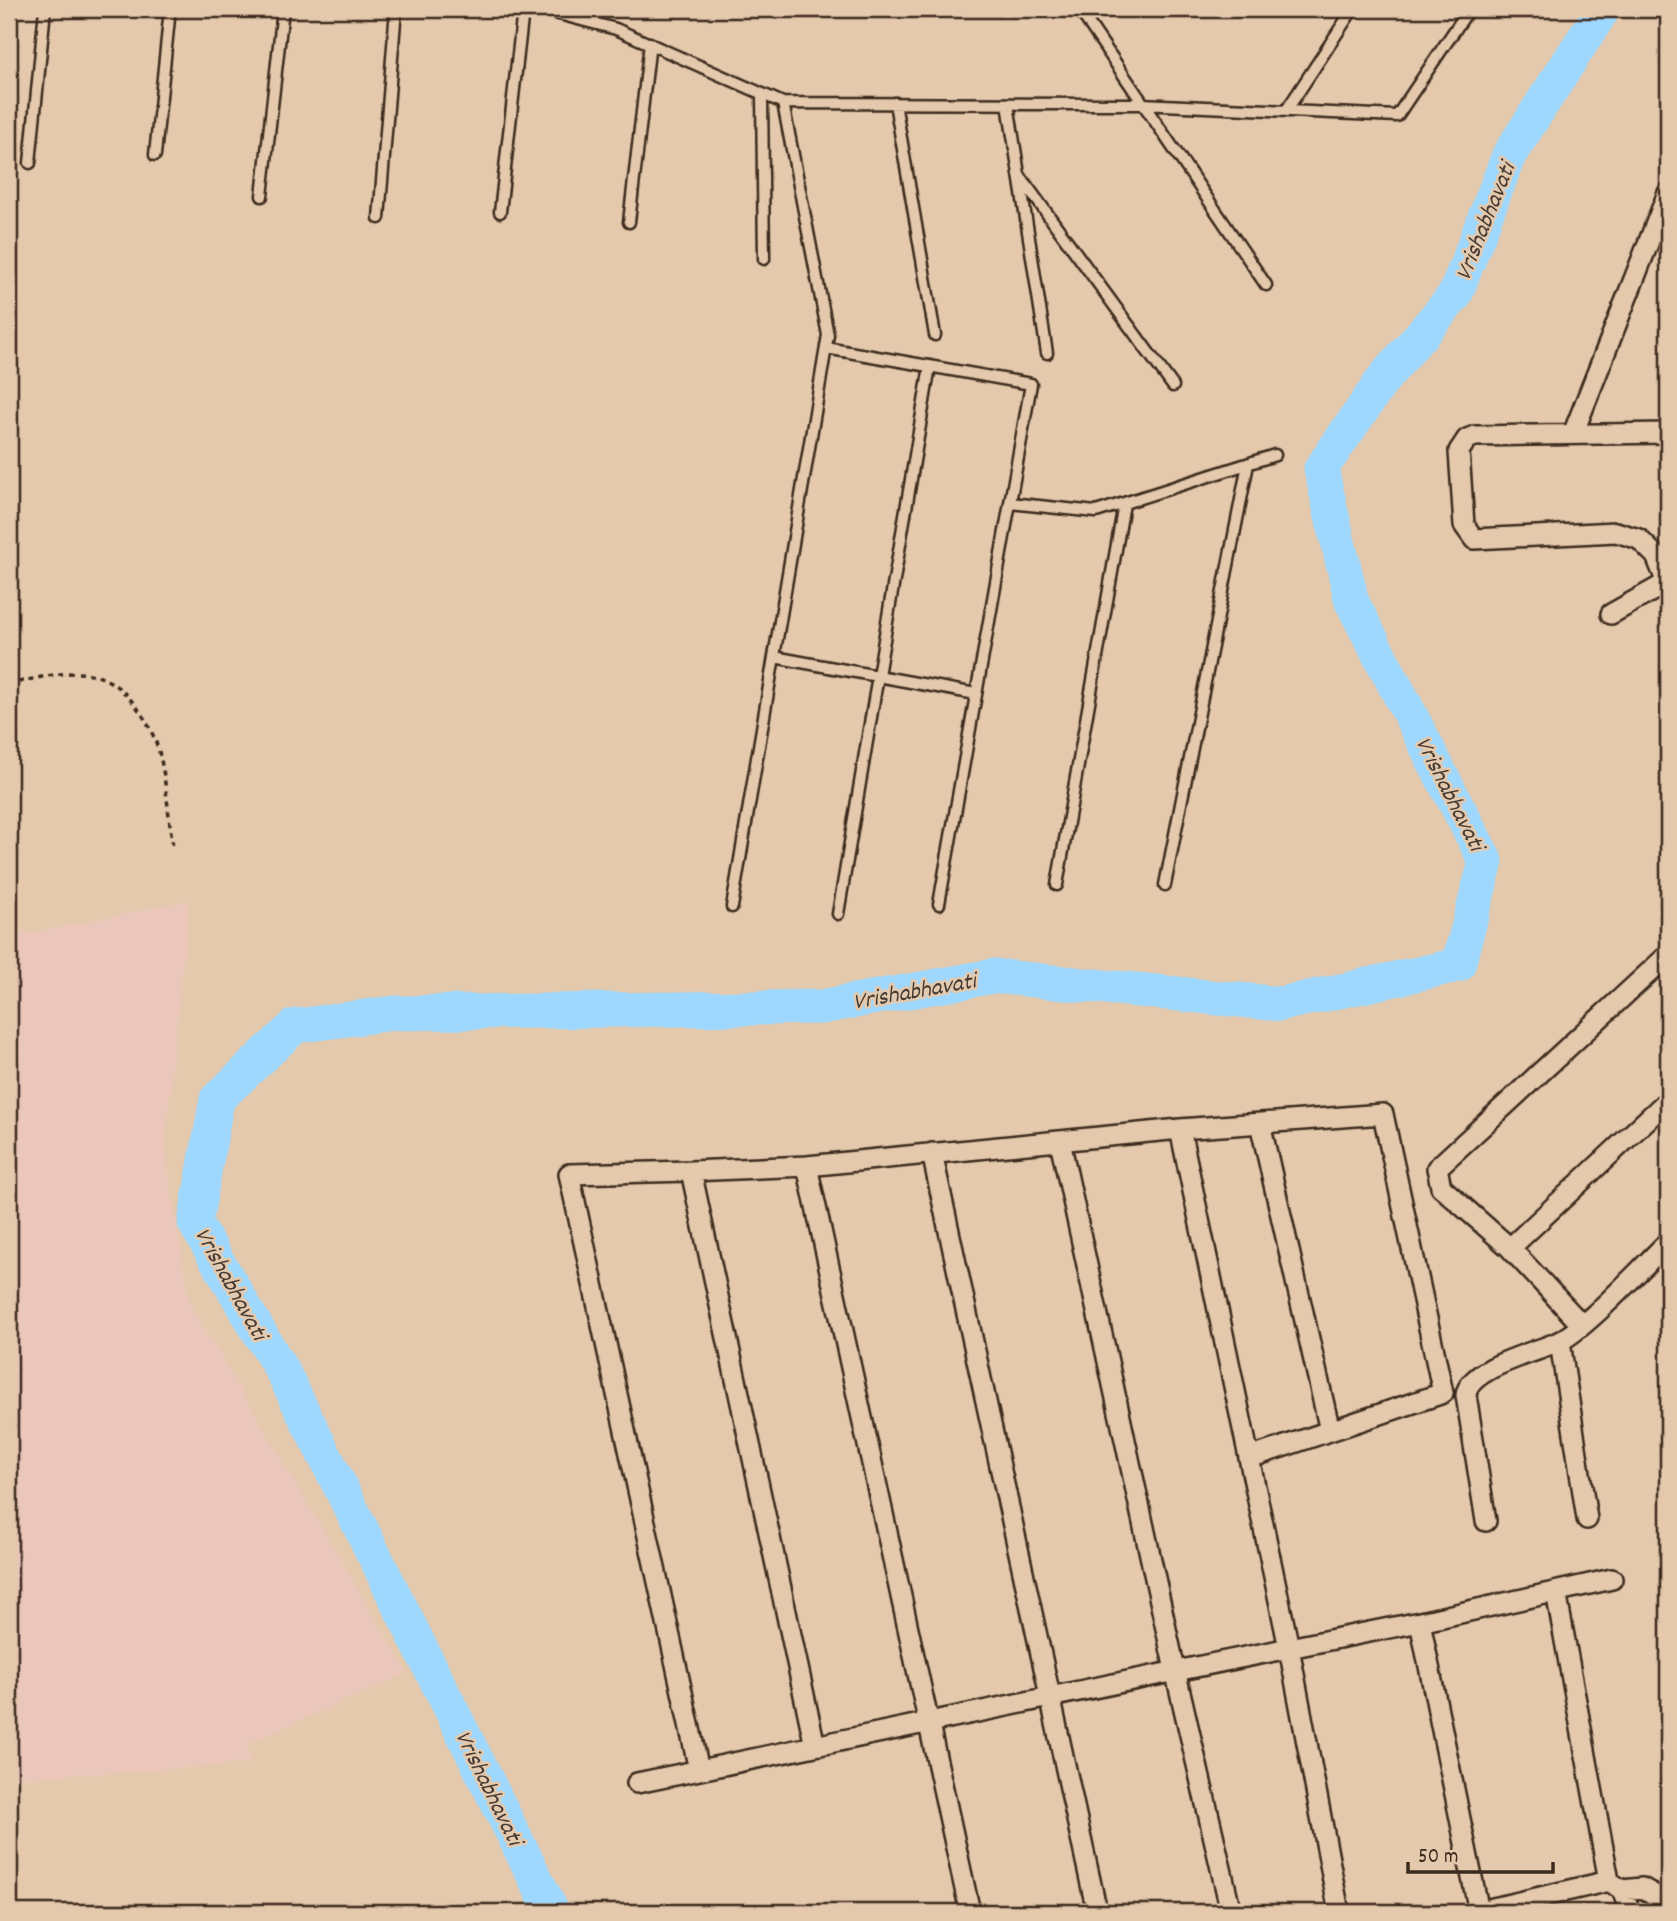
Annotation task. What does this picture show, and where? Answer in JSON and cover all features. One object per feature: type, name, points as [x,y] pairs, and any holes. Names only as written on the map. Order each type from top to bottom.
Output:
[{"type":"street","points":[[1573,434],[1668,193]]},
{"type":"street","points":[[1611,614],[1667,583],[1656,556],[1639,539],[1616,532],[1481,541],[1468,533],[1464,525],[1459,451],[1467,439],[1475,436],[1668,433]]},
{"type":"street","points":[[1581,1324],[1510,1248],[1441,1187],[1437,1175],[1438,1164],[1666,962]]},
{"type":"street","points":[[1510,1248],[1668,1100]]},
{"type":"street","points":[[699,1770],[569,1174],[807,1166],[1180,1129],[1383,1114],[1443,1393],[1249,1458]]},
{"type":"street","points":[[1260,1123],[1330,1431]]},
{"type":"street","points":[[1180,1129],[1289,1648],[1339,1912]]},
{"type":"street","points":[[1060,1141],[1175,1670],[1231,1912]]},
{"type":"street","points":[[932,1153],[1097,1912]]},
{"type":"street","points":[[807,1166],[970,1912]]},
{"type":"street","points":[[691,1171],[815,1746]]},
{"type":"street","points":[[1486,1521],[1466,1389],[1484,1372],[1560,1342],[1668,1242]]},
{"type":"street","points":[[1560,1342],[1587,1519]]},
{"type":"street","points":[[637,1783],[1050,1699],[1175,1670],[1420,1622],[1612,1579]]},
{"type":"street","points":[[1556,1592],[1615,1885],[1630,1912]]},
{"type":"street","points":[[1420,1622],[1478,1912],[1615,1885],[1642,1888],[1668,1902]]},
{"type":"lane","points":[[30,163],[44,9]]},
{"type":"lane","points":[[155,155],[170,9]]},
{"type":"lane","points":[[262,196],[283,9]]},
{"type":"lane","points":[[379,218],[397,9]]},
{"type":"lane","points":[[510,9],[564,15],[616,29],[762,96],[783,103],[1142,104],[1397,116],[1469,9]]},
{"type":"lane","points":[[1079,9],[1266,285]]},
{"type":"lane","points":[[1286,111],[1353,9]]},
{"type":"lane","points":[[500,212],[523,10]]},
{"type":"lane","points":[[629,222],[650,43]]},
{"type":"lane","points":[[762,96],[764,259]]},
{"type":"lane","points":[[732,907],[828,335],[783,103]]},
{"type":"lane","points":[[895,103],[935,335]]},
{"type":"lane","points":[[1008,104],[1047,353]]},
{"type":"lane","points":[[1019,175],[1174,386]]},
{"type":"lane","points":[[826,348],[1031,384],[939,904]]},
{"type":"lane","points":[[838,914],[930,366]]},
{"type":"lane","points":[[1010,503],[1096,512],[1275,455]]},
{"type":"lane","points":[[1165,885],[1248,464]]},
{"type":"lane","points":[[1057,886],[1124,504]]},
{"type":"lane","points":[[774,657],[976,694]]},
{"type":"path","points":[[9,684],[67,673],[92,674],[116,683],[147,723],[156,741],[173,847]]},
{"type":"shaded area","points":[[189,900],[165,1147],[190,1304],[408,1673],[247,1744],[250,1764],[9,1779],[9,930],[33,933]]},
{"type":"waterway","name":"Vrishabhavati","points":[[552,1912],[285,1376],[195,1223],[217,1099],[295,1026],[394,1013],[821,1007],[993,976],[1281,1004],[1458,965],[1486,862],[1352,602],[1321,469],[1384,378],[1455,295],[1509,155],[1603,9]]}]
